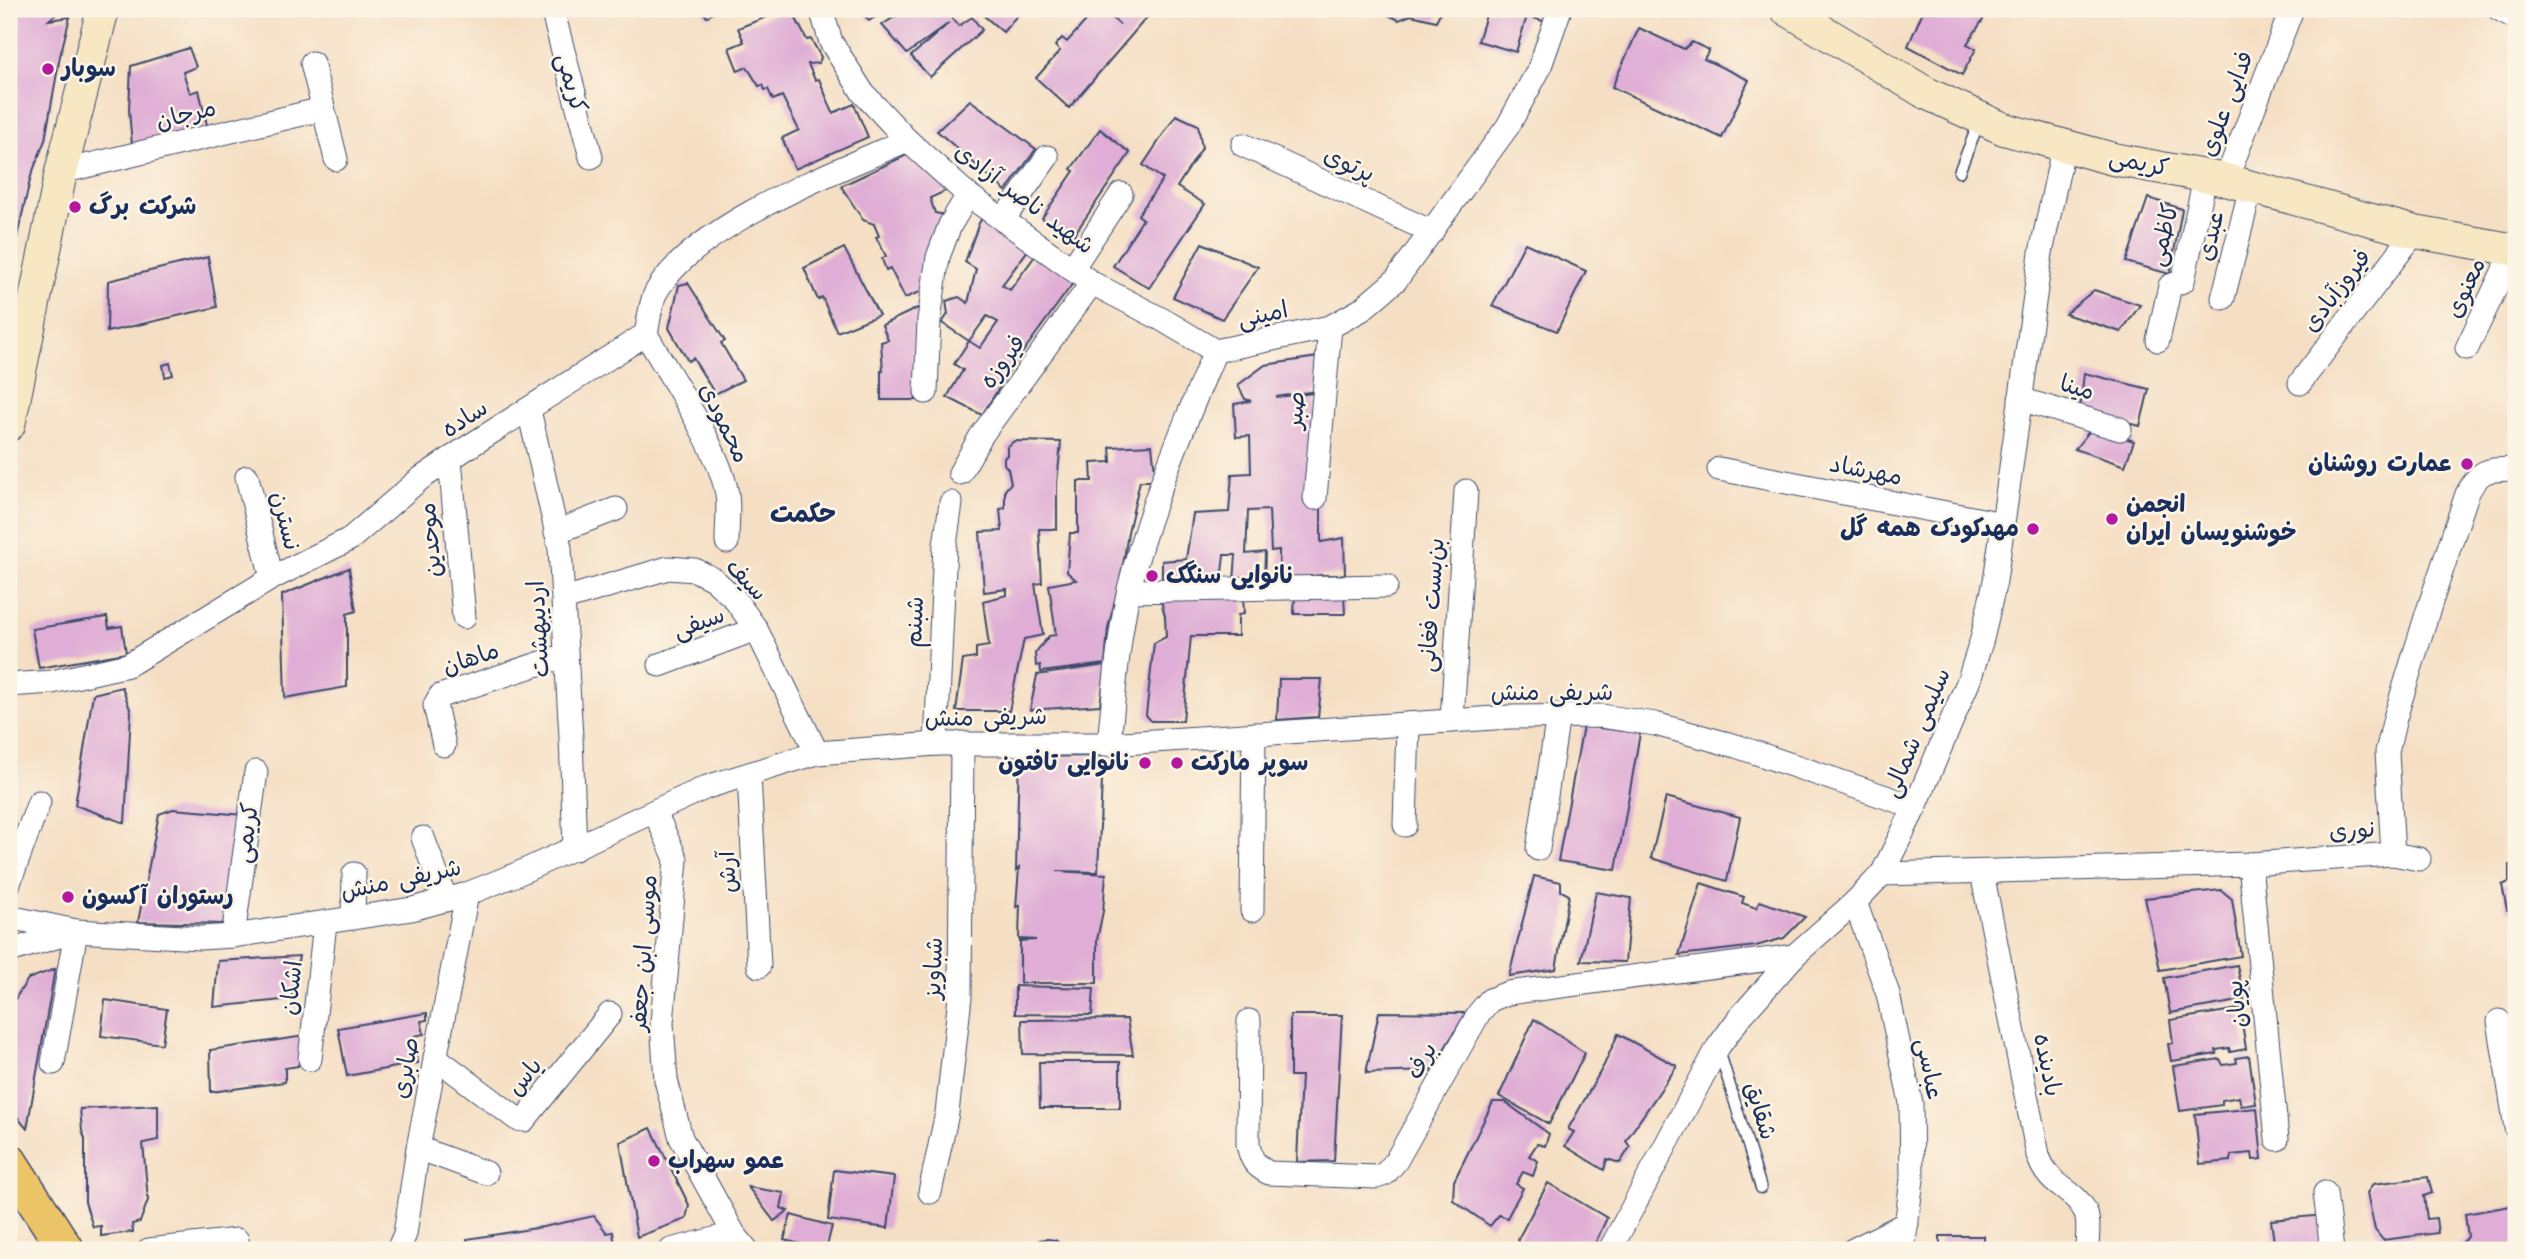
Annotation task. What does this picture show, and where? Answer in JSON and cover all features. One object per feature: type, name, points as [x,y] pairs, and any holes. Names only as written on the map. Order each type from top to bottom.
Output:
[{"type":"main road","points":[[9,425],[16,356],[103,9]]},
{"type":"main road","name":"کریمی","points":[[1786,9],[1926,93],[2004,129],[2113,159],[2227,181],[2415,232],[2515,250]]},
{"type":"main road","points":[[9,1161],[66,1250]]},
{"type":"main road","points":[[9,1204],[41,1250]]},
{"type":"street","name":"کریمی","points":[[552,9],[591,158]]},
{"type":"street","name":"شهید ناصر آزادی","points":[[821,9],[831,42],[863,93],[907,140],[968,195],[1091,283],[1163,320],[1215,351]]},
{"type":"street","name":"امینی","points":[[1109,744],[1129,591],[1156,503],[1215,351],[1330,327],[1361,310],[1396,280],[1508,126],[1539,69],[1560,9]]},
{"type":"street","name":"فدایی علوی","points":[[2227,181],[2292,9]]},
{"type":"street","points":[[2499,9],[2516,18]]},
{"type":"street","points":[[312,63],[336,159]]},
{"type":"street","name":"مرجان","points":[[61,172],[323,109]]},
{"type":"street","points":[[646,334],[655,294],[674,268],[710,238],[771,201],[907,140]]},
{"type":"street","name":"سلیمی شمالی","points":[[1610,1250],[1718,1047],[1740,1017],[1794,956],[1882,874],[1915,807],[1969,680],[1982,639],[1995,581],[2041,253],[2064,144]]},
{"type":"street","name":"پرتوی","points":[[1243,145],[1432,233]]},
{"type":"street","points":[[1003,220],[1047,157]]},
{"type":"street","name":"عبدی","points":[[2223,298],[2227,181]]},
{"type":"street","name":"کاظمی","points":[[2158,340],[2171,286],[2183,281],[2227,181]]},
{"type":"street","points":[[1072,269],[1121,194]]},
{"type":"street","points":[[926,391],[929,320],[938,257],[950,225],[968,195]]},
{"type":"street","name":"فیروزآبادی","points":[[2300,383],[2415,232]]},
{"type":"street","name":"معنوی","points":[[2467,348],[2515,250]]},
{"type":"street","name":"فیروزه","points":[[960,473],[981,436],[1091,283]]},
{"type":"street","name":"صبر","points":[[1315,498],[1330,327]]},
{"type":"street","name":"ساده","points":[[9,685],[52,682],[128,665],[272,578],[350,539],[420,479],[646,334]]},
{"type":"street","name":"محمودی","points":[[646,334],[708,443],[723,478],[727,495],[727,542]]},
{"type":"street","name":"مینا","points":[[2020,398],[2120,429]]},
{"type":"street","name":"اردیبهشت","points":[[529,410],[556,532],[564,599],[575,849]]},
{"type":"street","name":"موحدین","points":[[450,459],[464,617]]},
{"type":"street","name":"نوری","points":[[1882,874],[2250,864],[2393,854],[2387,752],[2427,614],[2467,494],[2475,479],[2485,470],[2516,468]]},
{"type":"street","name":"مهرشاد","points":[[1719,469],[2003,524]]},
{"type":"street","name":"نسترن","points":[[247,477],[272,578]]},
{"type":"street","name":"بن‌بست فغانی","points":[[1452,721],[1466,491]]},
{"type":"street","name":"شبنم","points":[[936,744],[945,545],[951,503]]},
{"type":"street","points":[[556,532],[617,509]]},
{"type":"street","name":"سیف","points":[[564,599],[668,568],[695,570],[713,579],[734,598],[756,629],[817,753]]},
{"type":"street","points":[[1129,591],[1386,586]]},
{"type":"street","name":"سیفی","points":[[660,665],[756,629]]},
{"type":"street","name":"ماهان","points":[[444,745],[435,705],[440,696],[566,655]]},
{"type":"street","points":[[1538,849],[1558,715]]},
{"type":"street","name":"شریفی منش","points":[[76,931],[201,938],[233,936],[412,909],[456,897],[575,849],[707,788],[817,753],[936,744],[1109,744],[1452,721],[1558,715],[1601,716],[1655,724],[1736,746],[1915,807]]},
{"type":"street","points":[[1405,824],[1408,724]]},
{"type":"street","points":[[1252,910],[1254,734]]},
{"type":"street","name":"شباویز","points":[[930,1192],[947,1113],[960,997],[962,743]]},
{"type":"street","name":"کریمی","points":[[233,936],[256,772]]},
{"type":"street","name":"آرش","points":[[749,775],[759,966]]},
{"type":"street","points":[[9,883],[39,802]]},
{"type":"street","name":"موسی ابن جعفر","points":[[655,813],[676,859],[662,1023],[666,1080],[681,1138],[740,1242]]},
{"type":"street","points":[[424,838],[456,897]]},
{"type":"street","points":[[2393,854],[2419,859]]},
{"type":"street","name":"پویان","points":[[2250,864],[2277,1139]]},
{"type":"street","name":"بادینده","points":[[1982,873],[2038,1155],[2049,1177],[2085,1211],[2087,1250]]},
{"type":"street","points":[[354,874],[354,918]]},
{"type":"street","name":"صابری","points":[[404,1245],[435,1057],[456,897]]},
{"type":"street","name":"عباسی","points":[[1855,902],[1888,994],[1911,1104],[1912,1179],[1903,1250]]},
{"type":"street","points":[[9,917],[76,931]]},
{"type":"street","name":"اشکان","points":[[310,1059],[325,923]]},
{"type":"street","points":[[9,951],[76,931]]},
{"type":"street","points":[[53,1063],[76,931]]},
{"type":"street","name":"برف","points":[[1249,1021],[1250,1158],[1269,1173],[1376,1177],[1385,1174],[1396,1161],[1479,1013],[1490,1000],[1508,993],[1794,956]]},
{"type":"street","name":"یاس","points":[[435,1057],[517,1119],[524,1120],[610,1014]]},
{"type":"street","points":[[2499,1021],[2516,1128]]},
{"type":"street","points":[[418,1148],[485,1173]]},
{"type":"street","points":[[2325,1193],[2332,1250]]},
{"type":"street","points":[[1853,1250],[1907,1223]]},
{"type":"street","points":[[149,1250],[237,1240]]},
{"type":"street","points":[[671,1250],[740,1242]]},
{"type":"lane","points":[[1959,172],[1981,118]]},
{"type":"lane","name":"شقایق","points":[[1718,1047],[1761,1188]]},
{"type":"building","points":[[9,9],[62,9],[49,20],[70,17],[45,140],[31,176],[10,267]]},
{"type":"building","points":[[701,9],[718,9],[707,17]]},
{"type":"building","points":[[791,9],[807,40],[811,39],[821,57],[819,63],[808,64],[815,80],[819,79],[833,113],[854,104],[868,137],[795,169],[782,138],[799,130],[782,96],[773,100],[768,89],[765,90],[763,85],[759,86],[747,67],[738,71],[729,48],[744,42],[738,28]]},
{"type":"building","points":[[860,9],[887,9],[869,21]]},
{"type":"building","points":[[907,9],[944,9],[959,26],[972,17],[982,30],[930,77],[911,56],[949,23],[907,54],[882,25]]},
{"type":"building","points":[[976,9],[1023,9],[1003,32]]},
{"type":"building","points":[[1086,9],[1102,9],[1120,25],[1104,9],[1154,9],[1069,108],[1036,78],[1060,51],[1055,46],[1062,38],[1067,42],[1092,14]]},
{"type":"building","points":[[1390,9],[1442,9],[1436,21],[1411,15],[1399,20],[1388,15]]},
{"type":"building","points":[[1488,9],[1553,9],[1549,23],[1527,16],[1516,52],[1478,41]]},
{"type":"building","points":[[1938,9],[1964,9],[1984,18],[1967,44],[1976,49],[1962,75],[1908,46],[1923,11],[1936,12]]},
{"type":"building","points":[[1639,28],[1684,49],[1692,42],[1709,50],[1704,59],[1749,80],[1722,138],[1612,87]]},
{"type":"building","points":[[189,48],[196,67],[183,72],[190,93],[199,90],[207,125],[132,145],[129,110],[131,66]]},
{"type":"building","points":[[970,100],[1036,149],[1006,191],[937,131]]},
{"type":"building","points":[[1176,115],[1198,125],[1202,148],[1177,187],[1205,204],[1149,288],[1113,266],[1143,219],[1138,215],[1163,179],[1143,165]]},
{"type":"building","points":[[1100,129],[1130,153],[1071,239],[1042,218],[1074,171],[1071,169]]},
{"type":"building","points":[[911,153],[950,189],[930,198],[935,213],[946,215],[925,290],[905,298],[890,268],[886,270],[882,259],[886,256],[876,237],[879,236],[874,224],[863,220],[841,186]]},
{"type":"building","points":[[2148,198],[2182,209],[2170,274],[2126,262]]},
{"type":"building","points":[[985,214],[1031,246],[1002,285],[1010,290],[1038,252],[1076,279],[1012,367],[982,415],[947,397],[963,370],[954,364],[969,341],[942,323],[948,314],[946,301],[959,297],[968,303],[976,269],[965,262]],"holes":[[[987,316],[998,322],[980,348],[969,341]]]},
{"type":"building","points":[[1202,243],[1258,267],[1222,319],[1173,297]]},
{"type":"building","points":[[1525,243],[1586,271],[1557,331],[1492,306]]},
{"type":"building","points":[[844,248],[879,315],[837,332],[822,297],[818,300],[804,268]]},
{"type":"building","points":[[208,257],[217,307],[107,332],[108,281]]},
{"type":"building","points":[[688,283],[725,341],[721,343],[743,380],[715,394],[693,358],[688,361],[669,328],[679,285]]},
{"type":"building","points":[[2094,290],[2140,305],[2121,332],[2065,314]]},
{"type":"building","points":[[924,305],[916,400],[881,400],[881,342],[888,340],[882,325]]},
{"type":"building","points":[[1318,357],[1323,390],[1276,397],[1314,393],[1321,542],[1344,538],[1345,575],[1279,580],[1279,550],[1271,551],[1269,510],[1248,511],[1246,554],[1265,552],[1264,582],[1234,582],[1236,555],[1224,555],[1221,582],[1162,582],[1162,561],[1186,559],[1193,514],[1229,512],[1232,474],[1251,473],[1250,436],[1236,437],[1234,404],[1251,401],[1245,399],[1238,385],[1265,365]]},
{"type":"building","points":[[170,363],[173,375],[165,377],[163,365]]},
{"type":"building","points":[[2084,373],[2149,389],[2140,426],[2080,411]]},
{"type":"building","points":[[2092,428],[2134,441],[2125,466],[2075,449]]},
{"type":"building","points":[[1014,441],[1061,442],[1057,483],[1057,529],[1039,529],[1042,583],[1035,584],[1043,635],[1024,639],[1009,711],[956,711],[963,660],[976,658],[976,648],[989,646],[983,601],[1007,595],[1007,589],[984,592],[980,532],[1002,531],[1000,509],[1005,508],[1005,490],[1011,483],[1004,458],[1007,455],[1007,447]]},
{"type":"building","points":[[1152,445],[1156,481],[1140,481],[1108,628],[1105,664],[1041,672],[1040,665],[1036,666],[1035,653],[1049,636],[1056,635],[1049,585],[1076,580],[1067,572],[1070,533],[1078,533],[1078,481],[1092,481],[1091,463],[1111,462],[1110,447]]},
{"type":"building","points":[[349,568],[356,611],[347,614],[347,687],[285,698],[282,595]]},
{"type":"building","points":[[1243,594],[1244,614],[1238,615],[1238,636],[1191,636],[1183,721],[1151,721],[1146,715],[1154,643],[1166,637],[1161,601]]},
{"type":"building","points":[[1344,594],[1345,614],[1294,614],[1295,595]]},
{"type":"building","points":[[107,617],[109,628],[122,626],[126,653],[39,668],[32,629]]},
{"type":"building","points":[[1106,665],[1100,705],[1030,710],[1037,675]]},
{"type":"building","points":[[1279,679],[1322,679],[1318,717],[1277,720]]},
{"type":"building","points":[[122,687],[131,712],[125,823],[75,805],[93,694]]},
{"type":"building","points":[[1583,726],[1640,733],[1616,870],[1558,861]]},
{"type":"building","points":[[1103,756],[1098,872],[1057,871],[1106,874],[1097,940],[1097,983],[1020,983],[1020,941],[1036,940],[1019,939],[1020,905],[1016,907],[1019,868],[1016,871],[1019,757]]},
{"type":"building","points":[[1666,797],[1740,817],[1727,881],[1651,858]]},
{"type":"building","points":[[173,809],[244,815],[223,924],[138,922],[159,814]]},
{"type":"building","points":[[2509,865],[2516,865],[2516,912],[2507,910],[2502,885],[2509,882]]},
{"type":"building","points":[[1534,876],[1561,882],[1561,891],[1569,895],[1556,969],[1509,976]]},
{"type":"building","points":[[1701,883],[1744,897],[1742,903],[1756,908],[1760,901],[1805,917],[1784,938],[1756,946],[1679,955]]},
{"type":"building","points":[[2221,890],[2232,899],[2241,956],[2160,970],[2145,898]]},
{"type":"building","points":[[1596,892],[1631,898],[1625,962],[1581,961]]},
{"type":"building","points":[[299,956],[291,999],[214,1007],[218,961]]},
{"type":"building","points":[[2237,965],[2244,1000],[2170,1013],[2164,978]]},
{"type":"building","points":[[55,969],[27,1129],[9,1107],[9,1008],[28,979]]},
{"type":"building","points":[[1015,986],[1094,988],[1092,1015],[1015,1014]]},
{"type":"building","points":[[105,1000],[167,1009],[162,1044],[101,1036]]},
{"type":"building","points":[[2240,1009],[2246,1049],[2230,1052],[2229,1048],[2216,1050],[2217,1054],[2171,1061],[2168,1044],[2173,1043],[2170,1020]]},
{"type":"building","points":[[1379,1012],[1466,1013],[1431,1071],[1366,1073]]},
{"type":"building","points":[[427,1013],[427,1020],[421,1021],[424,1034],[414,1036],[418,1063],[347,1076],[338,1028]]},
{"type":"building","points":[[1290,1015],[1342,1015],[1334,1161],[1297,1162],[1301,1076],[1290,1076]]},
{"type":"building","points":[[1127,1019],[1133,1055],[1023,1054],[1022,1020]]},
{"type":"building","points":[[1534,1019],[1585,1053],[1549,1124],[1499,1096]]},
{"type":"building","points":[[1618,1034],[1677,1066],[1626,1141],[1630,1147],[1620,1163],[1607,1159],[1604,1170],[1565,1146],[1574,1132],[1568,1129]]},
{"type":"building","points":[[305,1036],[298,1066],[285,1068],[285,1082],[211,1092],[210,1050]]},
{"type":"building","points":[[2249,1056],[2256,1104],[2241,1106],[2239,1097],[2222,1100],[2222,1105],[2180,1111],[2173,1066],[2220,1059],[2223,1065],[2237,1063],[2236,1058]]},
{"type":"building","points":[[1039,1062],[1120,1062],[1120,1108],[1040,1108]]},
{"type":"building","points":[[1493,1102],[1505,1102],[1549,1134],[1545,1146],[1537,1144],[1529,1156],[1538,1161],[1533,1176],[1523,1172],[1516,1184],[1523,1188],[1507,1218],[1499,1215],[1490,1226],[1453,1200],[1454,1181]]},
{"type":"building","points":[[158,1105],[158,1140],[143,1143],[148,1200],[140,1222],[132,1224],[133,1232],[101,1236],[101,1226],[93,1227],[85,1202],[85,1139],[80,1109]]},
{"type":"building","points":[[2257,1108],[2262,1159],[2253,1160],[2252,1153],[2231,1155],[2231,1161],[2200,1164],[2195,1114]]},
{"type":"building","points":[[651,1128],[689,1205],[686,1219],[637,1237],[620,1142]]},
{"type":"building","points":[[834,1170],[894,1177],[888,1228],[828,1220]]},
{"type":"building","points":[[2428,1177],[2432,1193],[2424,1196],[2427,1219],[2436,1218],[2438,1233],[2383,1240],[2375,1230],[2367,1193],[2373,1184]]},
{"type":"building","points":[[1548,1183],[1607,1218],[1592,1250],[1522,1250],[1518,1239]]},
{"type":"building","points":[[748,1187],[784,1193],[781,1208],[788,1211],[774,1221]]},
{"type":"building","points":[[2516,1205],[2516,1250],[2464,1250],[2462,1243],[2468,1237],[2465,1214]]},
{"type":"building","points":[[791,1215],[832,1226],[826,1250],[784,1240]]},
{"type":"building","points":[[2325,1215],[2328,1247],[2275,1250],[2271,1220]]},
{"type":"building","points":[[594,1216],[607,1233],[613,1232],[615,1247],[611,1248],[612,1250],[470,1250],[467,1239],[543,1227]]},
{"type":"building","points":[[1940,1236],[1984,1236],[1984,1250],[1940,1250]]},
{"type":"building","points":[[1040,1240],[1055,1240],[1068,1250],[1028,1250]]},
{"type":"place","name":"سوبار","points":[[48,69]]},
{"type":"place","name":"شرکت برگ","points":[[75,207]]},
{"type":"place","name":"عمارت روشنان","points":[[2467,464]]},
{"type":"place","name":"انجمن خوشنویسان ایران","points":[[2112,519]]},
{"type":"place","name":"مهدکودک همه گل","points":[[2033,529]]},
{"type":"place","name":"نانوایی سنگک","points":[[1152,576]]},
{"type":"place","name":"نانوایی تافتون","points":[[1145,763]]},
{"type":"place","name":"سوپر مارکت","points":[[1177,763]]},
{"type":"place","name":"رستوران آکسون","points":[[68,897]]},
{"type":"place","name":"عمو سهراب","points":[[654,1161]]},
{"type":"district","name":"حکمت","points":[[803,514]]}]
